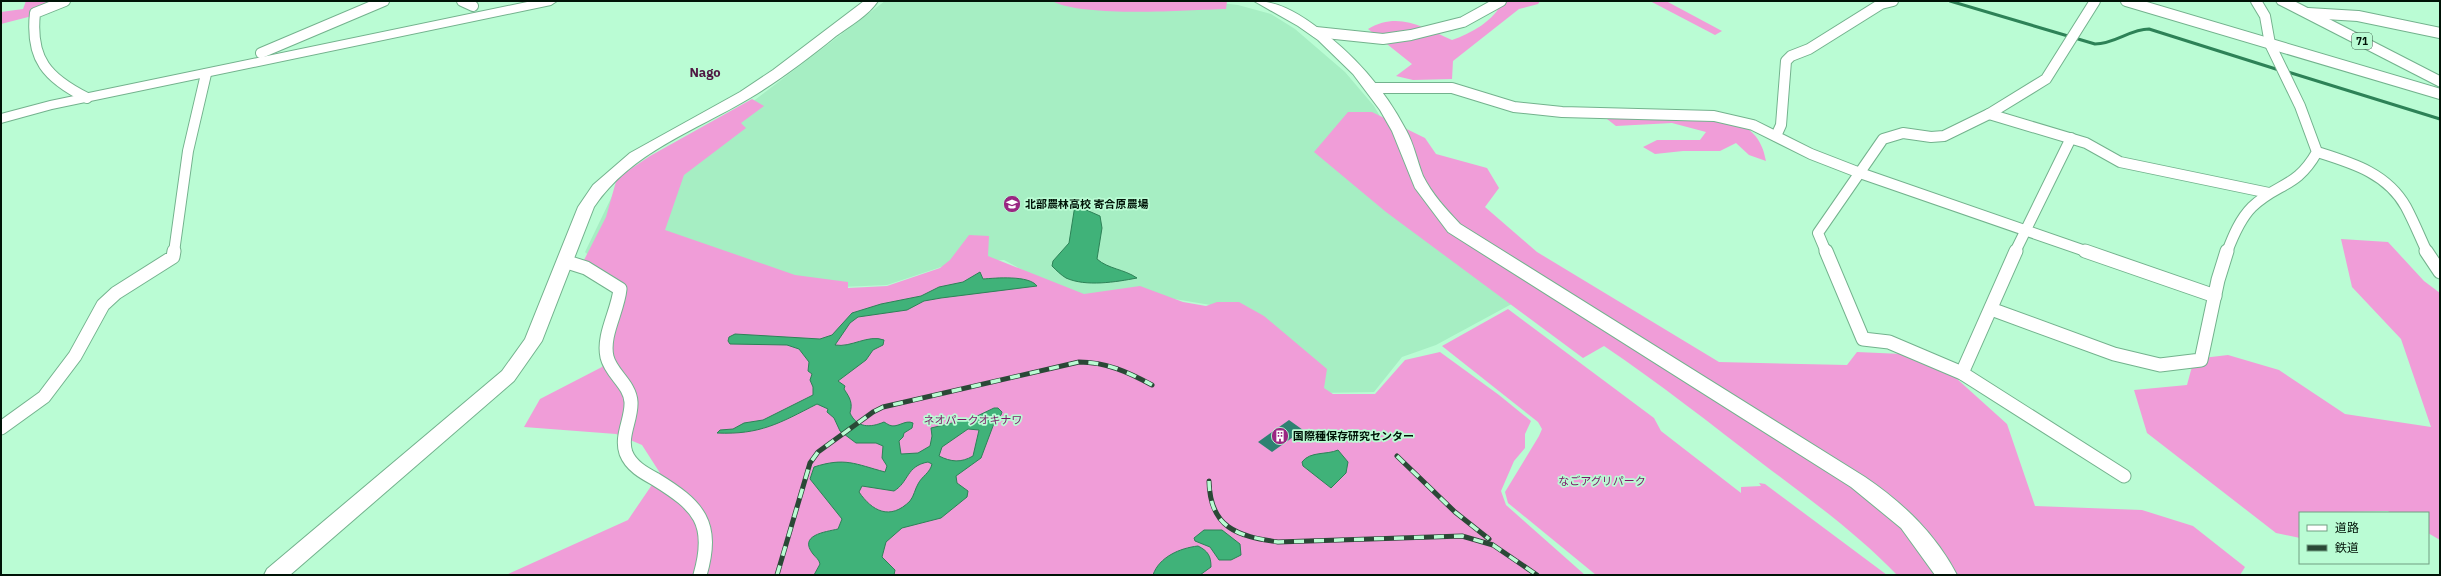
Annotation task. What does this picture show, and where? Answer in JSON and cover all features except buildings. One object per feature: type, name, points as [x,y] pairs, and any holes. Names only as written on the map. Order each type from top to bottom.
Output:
[{"type":"main road","name":"71","points":[[2283,1],[2440,82]]},
{"type":"street","points":[[65,1],[35,12],[34,41],[41,64],[69,90],[87,98]]},
{"type":"street","points":[[261,53],[384,1]]},
{"type":"street","points":[[462,1],[473,6]]},
{"type":"street","points":[[1,119],[50,105],[206,74],[551,1]]},
{"type":"street","points":[[275,575],[508,376],[533,341],[564,261],[593,194],[610,174],[643,152],[746,94],[872,1]]},
{"type":"street","points":[[1260,1],[1285,12],[1316,32],[1336,48],[1372,88],[1389,112],[1406,144],[1418,181],[1434,206],[1454,228],[1858,482],[1910,522],[1930,546],[1946,575]]},
{"type":"street","points":[[1316,32],[1383,39],[1411,35],[1463,22],[1501,1]]},
{"type":"street","points":[[1776,136],[1781,125],[1786,61],[1791,56],[1809,49],[1881,4],[1893,1]]},
{"type":"street","points":[[2095,1],[2046,79],[1989,114],[1943,136],[1892,133],[1883,139],[1818,233],[1864,339],[1889,342],[1962,373],[2124,476]]},
{"type":"street","points":[[2126,1],[2440,94]]},
{"type":"street","points":[[1991,309],[2114,354],[2160,365],[2180,364],[2201,360],[2215,296],[2233,234],[2250,209],[2268,193],[2297,179],[2311,163],[2317,152],[2300,106],[2270,44],[2265,16],[2256,1]]},
{"type":"street","points":[[2308,13],[2364,16],[2440,33]]},
{"type":"street","points":[[1,428],[44,397],[75,356],[103,305],[116,293],[173,257],[188,151],[206,74]]},
{"type":"street","points":[[1372,88],[1452,88],[1514,107],[1554,112],[1714,116],[1753,125],[1811,154],[1860,173],[2215,296]]},
{"type":"street","points":[[1989,114],[2086,143],[2120,162],[2268,193]]},
{"type":"street","points":[[1962,373],[2025,230],[2071,138]]},
{"type":"street","points":[[2317,152],[2363,167],[2378,174],[2393,188],[2414,221],[2433,265],[2440,272]]},
{"type":"street","points":[[564,261],[576,262],[620,289],[620,299],[606,348],[606,360],[628,389],[631,404],[624,430],[624,445],[630,460],[644,472],[685,499],[698,512],[705,526],[706,558],[700,575]]},
{"type":"shaded area","name":"北部農林高校 寄合原農場","points":[[885,1],[1201,1],[1238,5],[1271,14],[1295,29],[1345,72],[1374,106],[1394,141],[1541,288],[1436,345],[1402,357],[1374,392],[1318,393],[1241,310],[1162,297],[1109,304],[1064,292],[1004,260],[953,263],[887,285],[730,292],[616,281],[585,252],[615,190],[735,115]]},
{"type":"shaded area","points":[[1075,205],[1100,216],[1102,228],[1097,259],[1106,265],[1137,278],[1101,283],[1074,281],[1060,274],[1052,266],[1053,261],[1069,243]]},
{"type":"shaded area","points":[[980,272],[983,279],[1020,279],[1033,282],[1037,286],[941,298],[924,301],[907,310],[858,317],[850,323],[835,345],[847,345],[872,339],[884,340],[883,345],[873,350],[866,360],[838,381],[845,386],[844,389],[851,403],[850,413],[856,422],[869,426],[884,422],[892,426],[907,422],[913,423],[912,428],[904,433],[903,437],[899,441],[901,454],[918,453],[930,446],[932,436],[931,428],[973,418],[994,408],[998,408],[1002,412],[1001,415],[996,418],[981,458],[956,476],[957,483],[968,491],[967,497],[941,518],[902,528],[886,542],[882,557],[895,570],[894,575],[814,575],[820,564],[809,548],[809,542],[820,533],[838,529],[842,519],[810,479],[814,467],[834,462],[842,462],[858,464],[885,472],[887,466],[882,458],[883,446],[876,443],[856,443],[840,431],[834,418],[827,412],[828,409],[817,404],[792,417],[758,430],[717,433],[720,430],[733,429],[744,423],[763,420],[813,395],[813,387],[810,380],[812,374],[808,371],[809,362],[799,349],[787,345],[730,344],[728,341],[729,337],[735,334],[820,339],[832,335],[852,313],[881,304],[921,296],[939,287],[963,282]],"holes":[[[968,429],[979,430],[973,456],[960,461],[948,460],[939,456],[942,447]],[[928,462],[932,464],[931,467],[920,481],[910,501],[895,511],[882,511],[876,508],[864,499],[859,492],[862,486],[894,491],[903,483],[916,467]]]},
{"type":"shaded area","points":[[1338,450],[1348,462],[1346,473],[1331,488],[1303,466],[1302,462],[1309,456]]},
{"type":"shaded area","points":[[1204,530],[1222,530],[1240,544],[1241,555],[1231,560],[1219,560],[1210,547],[1195,541],[1194,538]]},
{"type":"shaded area","points":[[1198,546],[1208,554],[1211,563],[1211,567],[1200,575],[1153,575],[1160,563],[1171,554]]},
{"type":"green space","points":[[26,1],[57,1],[36,15],[1,24],[1,12],[23,9]]},
{"type":"green space","points":[[1052,1],[1227,1],[1226,9],[1136,12],[1087,10]]},
{"type":"green space","points":[[1502,1],[1540,1],[1538,4],[1519,9],[1453,61],[1452,79],[1413,80],[1396,76],[1412,64],[1368,29],[1390,21],[1400,21],[1421,26],[1452,40],[1467,34],[1482,25],[1499,8]]},
{"type":"green space","points":[[1650,1],[1666,1],[1722,31],[1715,35]]},
{"type":"green space","name":"ネオパークオキナワ","points":[[752,99],[764,106],[741,123],[746,128],[684,175],[665,230],[795,275],[848,282],[848,288],[887,286],[940,268],[950,260],[969,235],[989,236],[988,256],[1084,294],[1140,286],[1183,302],[1206,306],[1217,302],[1239,302],[1264,316],[1327,369],[1324,388],[1333,394],[1375,394],[1405,360],[1440,352],[1499,395],[1531,421],[1525,434],[1525,448],[1514,461],[1501,491],[1506,505],[1585,575],[506,575],[628,520],[660,473],[642,445],[616,434],[524,427],[540,399],[602,367],[627,289],[583,262],[606,217],[617,178],[650,156]]},
{"type":"green space","points":[[1348,112],[1372,112],[1425,138],[1436,154],[1487,168],[1499,188],[1485,207],[1537,252],[1719,362],[1847,365],[1857,352],[1902,354],[1946,369],[2007,424],[2035,506],[2142,510],[2193,526],[2245,567],[2240,575],[1897,575],[1866,545],[1832,517],[1645,374],[1604,346],[1583,358],[1386,212],[1314,152]]},
{"type":"green space","points":[[1676,115],[1719,119],[1744,126],[1754,134],[1761,145],[1766,161],[1749,155],[1736,143],[1720,151],[1683,151],[1655,154],[1643,147],[1657,140],[1700,140],[1706,132],[1672,123],[1616,126],[1607,119]]},
{"type":"green space","points":[[2341,239],[2388,242],[2424,281],[2440,293],[2440,540],[2429,534],[2429,512],[2299,512],[2299,538],[2276,533],[2147,433],[2134,390],[2187,385],[2194,359],[2228,355],[2279,370],[2345,414],[2431,427],[2401,339],[2352,287]]},
{"type":"green space","name":"なごアグリパーク","points":[[1508,309],[1654,418],[1661,431],[1741,493],[1741,487],[1761,486],[1759,483],[1765,484],[1887,575],[1596,575],[1508,503],[1505,492],[1539,436],[1542,429],[1538,422],[1442,346]]},
{"type":"waterway","points":[[1950,1],[2095,44],[2109,42],[2135,31],[2149,29],[2279,70]]},
{"type":"waterway","points":[[2285,71],[2440,119]]},
{"type":"railway","points":[[777,575],[810,463],[818,452],[873,412],[883,407],[1079,362],[1089,362],[1108,366],[1152,385]]},
{"type":"railway","points":[[1397,456],[1455,512],[1489,539]]},
{"type":"railway","points":[[1209,481],[1214,510],[1220,519],[1228,527],[1250,537],[1278,542],[1462,536],[1493,545],[1537,575]]},
{"type":"place","name":"北部農林高校 寄合原農場","points":[[1012,204]]},
{"type":"place","name":"国際種保存研究センター","points":[[1280,436]]},
{"type":"district","name":"Nago","points":[[705,72]]}]
